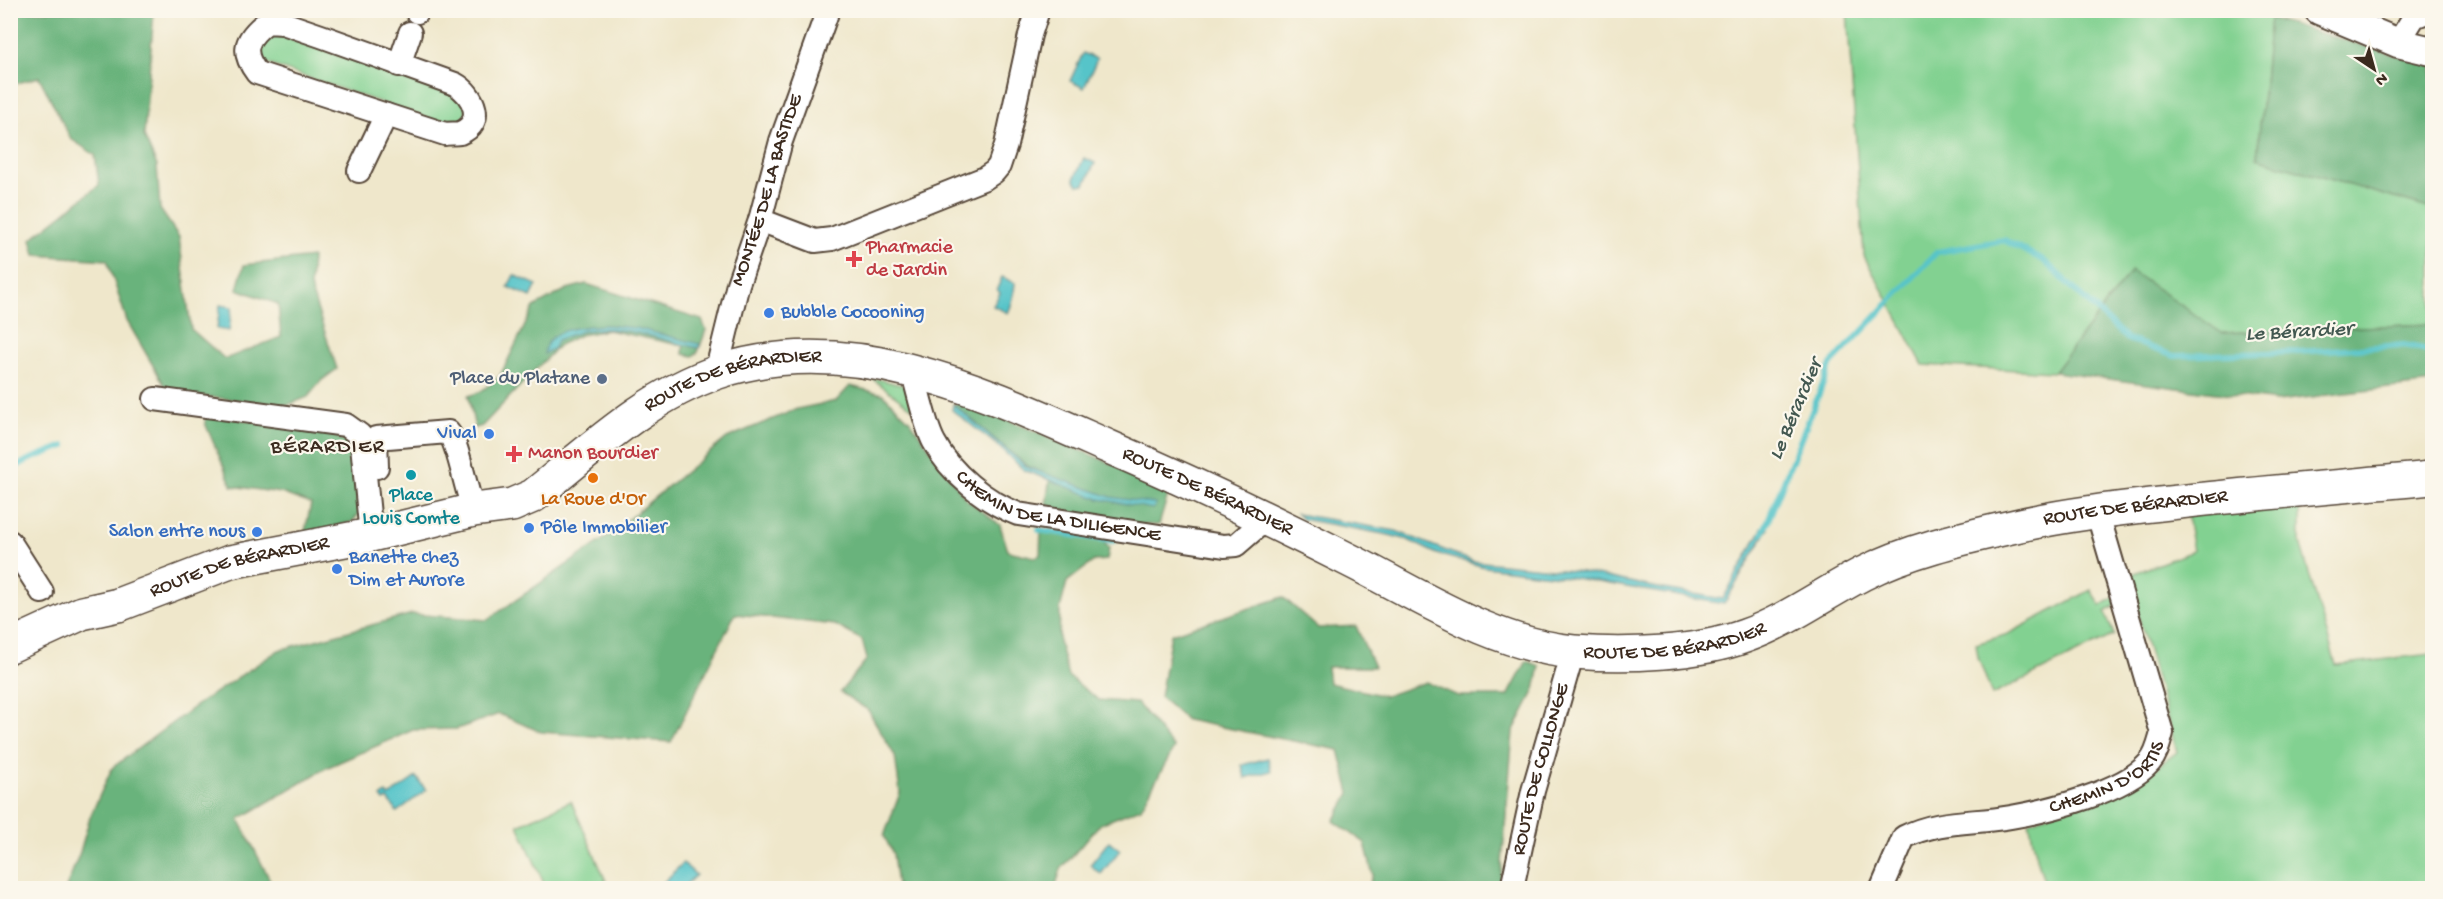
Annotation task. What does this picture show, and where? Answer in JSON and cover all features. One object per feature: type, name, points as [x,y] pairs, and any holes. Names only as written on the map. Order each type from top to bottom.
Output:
[{"type":"main road","name":"ROUTE DE BÉRARDIER","points":[[10,646],[82,613],[118,605],[230,561],[376,533],[528,500],[616,429],[678,389],[716,373],[754,363],[815,357],[850,359],[912,370],[1021,408],[1266,519],[1482,627],[1542,649],[1573,652],[1644,653],[1683,649],[1740,638],[1783,619],[1867,571],[1895,560],[2010,527],[2097,511],[2433,478]]},
{"type":"street","name":"MONTÉE DE LA BASTIDE","points":[[716,373],[738,284],[760,220],[781,141],[828,10]]},
{"type":"street","points":[[760,220],[815,241],[832,239],[985,178],[994,172],[999,166],[1006,145],[1038,10]]},
{"type":"street","points":[[2319,10],[2398,43],[2433,51]]},
{"type":"street","points":[[2398,43],[2414,17],[2432,10]]},
{"type":"street","points":[[399,65],[415,18]]},
{"type":"street","points":[[267,22],[283,23],[399,65],[464,88],[475,106],[475,116],[470,125],[460,133],[445,134],[257,73],[247,55],[248,43],[255,31],[267,22]]},
{"type":"street","points":[[359,171],[386,115]]},
{"type":"street","name":"CHEMIN DE LA DILIGENCE","points":[[912,370],[933,441],[964,479],[999,507],[1018,514],[1224,546],[1236,545],[1266,519]]},
{"type":"street","points":[[154,399],[346,424],[360,435],[376,533]]},
{"type":"street","points":[[376,533],[378,518],[376,438],[448,432],[453,440],[466,492],[474,510]]},
{"type":"street","name":"CHEMIN D'ORTIS","points":[[1882,888],[1904,837],[1923,828],[1940,824],[2010,818],[2051,809],[2108,789],[2134,775],[2150,762],[2162,733],[2097,511]]},
{"type":"street","points":[[10,542],[42,592]]},
{"type":"street","name":"ROUTE DE COLLONGE","points":[[1512,888],[1533,791],[1573,652]]},
{"type":"green space","points":[[11,11],[154,11],[144,136],[157,166],[160,209],[179,237],[191,329],[225,359],[281,337],[278,304],[237,289],[244,265],[312,257],[310,287],[337,369],[321,381],[308,397],[288,405],[169,393],[127,321],[107,260],[35,255],[31,239],[99,185],[95,155],[71,139],[39,77],[14,84],[11,116]]},
{"type":"green space","points":[[1847,11],[2258,11],[2270,18],[2257,158],[2432,209],[2432,324],[2221,333],[2131,271],[2054,372],[1923,365],[1864,256]]},
{"type":"green space","points":[[2270,18],[2432,66],[2432,209],[2257,158]]},
{"type":"green space","points":[[268,32],[460,94],[467,111],[462,121],[450,126],[262,62],[257,49]]},
{"type":"green space","points":[[2131,271],[2222,333],[2432,324],[2432,383],[2277,401],[2054,372]]},
{"type":"green space","points":[[586,284],[702,320],[706,330],[698,352],[693,356],[683,354],[684,346],[608,330],[580,335],[559,345],[482,426],[475,428],[468,396],[480,392],[500,376],[534,307],[567,289]]},
{"type":"green space","points":[[870,377],[905,386],[913,409]]},
{"type":"green space","points":[[850,386],[883,394],[910,421],[966,499],[1000,525],[1008,551],[1035,557],[1040,555],[1041,528],[1101,539],[1109,548],[1107,560],[1094,561],[1067,582],[1060,609],[1059,642],[1068,676],[1099,700],[1137,703],[1174,748],[1141,808],[1100,824],[1061,869],[1055,888],[894,888],[897,886],[893,854],[884,836],[900,793],[895,756],[868,710],[840,692],[867,659],[862,640],[835,625],[735,614],[671,742],[541,732],[499,714],[457,729],[413,730],[326,768],[239,819],[274,888],[66,888],[90,817],[112,768],[195,706],[279,650],[412,614],[487,620],[604,539],[727,438],[797,409],[836,401]]},
{"type":"green space","points":[[965,402],[1170,488],[1159,525],[1107,524],[1046,505],[1050,476],[1027,466],[953,404]]},
{"type":"green space","points":[[206,415],[327,431],[344,441],[353,453],[359,514],[352,522],[304,536],[311,504],[281,493],[232,486],[205,423]]},
{"type":"green space","points":[[2300,504],[2300,543],[2336,665],[2432,654],[2432,888],[2046,888],[2029,822],[2153,770],[2177,752],[2127,576],[2193,551],[2187,515]]},
{"type":"green space","points":[[2091,590],[2101,606],[2115,597],[2116,605],[2105,612],[2114,635],[1992,695],[1978,657],[1976,644],[2008,634]]},
{"type":"green space","points":[[1283,597],[1318,628],[1356,626],[1374,667],[1327,667],[1329,683],[1385,696],[1426,682],[1458,696],[1508,696],[1527,661],[1540,666],[1535,690],[1513,732],[1500,888],[1368,888],[1373,875],[1365,843],[1334,821],[1350,793],[1339,750],[1186,720],[1160,697],[1171,634]]},
{"type":"green space","points":[[571,801],[609,888],[546,888],[518,825]]},
{"type":"water","points":[[1083,53],[1097,59],[1084,88],[1070,81]]},
{"type":"water","points":[[1084,158],[1095,163],[1085,184],[1078,185],[1074,179]]},
{"type":"water","points":[[514,275],[537,285],[531,297],[508,287]]},
{"type":"water","points":[[1002,277],[1015,283],[1008,313],[993,306],[1000,293],[997,289]]},
{"type":"water","points":[[220,305],[232,307],[229,331],[217,329]]},
{"type":"water","points":[[606,325],[636,328],[700,344],[699,348],[628,331],[599,329],[557,340],[554,348],[544,354],[552,338],[559,333]]},
{"type":"water","points":[[953,404],[1027,467],[1111,497],[1156,504],[1153,509],[1099,499],[1024,470],[952,410]]},
{"type":"water","points":[[1297,514],[1396,531],[1472,561],[1582,572],[1723,599],[1763,527],[1768,529],[1724,604],[1575,578],[1485,567],[1437,554],[1408,540],[1302,519]]},
{"type":"water","points":[[1268,758],[1271,771],[1245,778],[1242,765]]},
{"type":"water","points":[[416,777],[426,790],[397,812],[388,799],[384,801],[381,797],[386,793],[389,796]]},
{"type":"water","points":[[1109,841],[1120,850],[1101,874],[1090,865]]},
{"type":"water","points":[[683,863],[696,875],[682,888],[658,888]]},
{"type":"waterway","name":"Le Bérardier","points":[[1763,533],[1831,364],[1937,252],[2004,240],[2043,260],[2127,339],[2174,356],[2297,352],[2404,345],[2432,351]]},
{"type":"waterway","name":"Le Bérardier","points":[[10,470],[28,460],[64,446]]},
{"type":"waterway","points":[[1039,530],[1113,541]]},
{"type":"place","name":"Pharmacie de Jardin","points":[[854,259]]},
{"type":"place","name":"Bubble Cocooning","points":[[769,313]]},
{"type":"place","name":"Place du Platane","points":[[602,379]]},
{"type":"place","name":"Vival","points":[[489,434]]},
{"type":"place","name":"Manon Bourdier","points":[[514,454]]},
{"type":"place","name":"Place Louis Comte","points":[[411,475]]},
{"type":"place","name":"La Roue d'Or","points":[[593,478]]},
{"type":"place","name":"Pôle Immobilier","points":[[529,528]]},
{"type":"place","name":"Salon entre nous","points":[[257,532]]},
{"type":"place","name":"Banette chez Dim et Aurore","points":[[337,569]]},
{"type":"district","name":"BÉRARDIER","points":[[328,448]]}]
